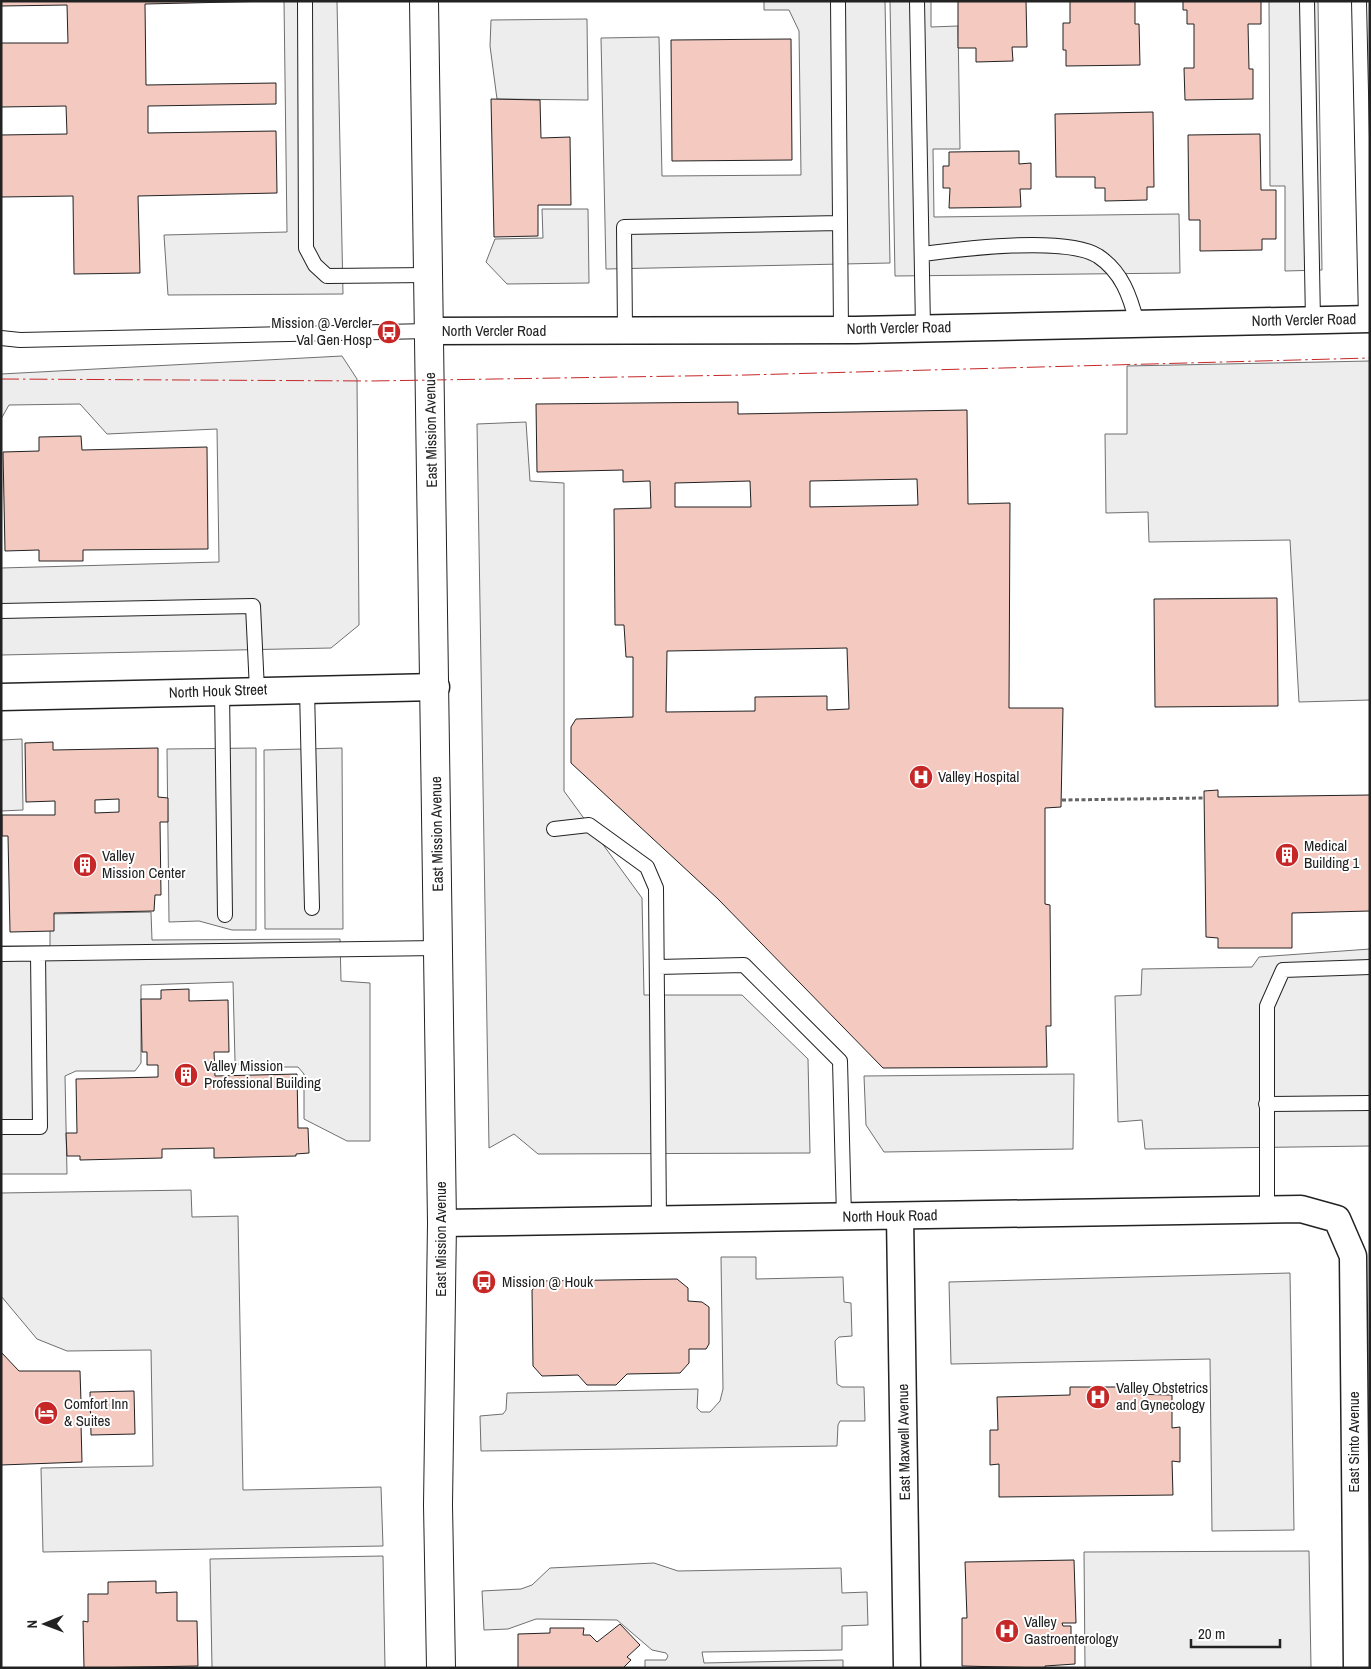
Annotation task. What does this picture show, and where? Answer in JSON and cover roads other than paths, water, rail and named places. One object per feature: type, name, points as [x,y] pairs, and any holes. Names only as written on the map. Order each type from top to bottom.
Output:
[{"type":"street","name":"East Mission Avenue","points":[[424,1],[436,686],[442,1223],[438,1505],[441,1668]]},
{"type":"street","name":"North Vercler Road","points":[[429,331],[923,328],[1368,319]]},
{"type":"street","name":"North Houk Street","points":[[1,698],[436,686]]},
{"type":"street","name":"North Houk Road","points":[[442,1223],[1301,1209],[1337,1219]]},
{"type":"street","name":"East Maxwell Avenue","points":[[900,1216],[907,1668]]},
{"type":"street","name":"East Sinto Avenue","points":[[1337,1219],[1353,1256],[1362,1507],[1363,1593],[1356,1668]]},
{"type":"lane","points":[[305,1],[306,248],[316,265],[328,276],[428,275]]},
{"type":"lane","points":[[838,1],[840,329]]},
{"type":"lane","points":[[917,1],[923,328]]},
{"type":"lane","points":[[1307,1],[1313,320]]},
{"type":"lane","points":[[1359,1],[1368,319]]},
{"type":"lane","points":[[625,330],[624,226],[840,223]]},
{"type":"lane","points":[[923,254],[1002,246],[1044,246],[1080,250],[1096,255],[1114,270],[1129,291],[1137,323]]},
{"type":"lane","points":[[1,338],[20,340],[429,331]]},
{"type":"lane","points":[[1,611],[253,606],[257,690]]},
{"type":"lane","points":[[307,689],[312,908]]},
{"type":"lane","points":[[222,691],[225,915]]},
{"type":"lane","points":[[554,829],[589,825],[647,867],[656,888],[659,1219]]},
{"type":"lane","points":[[1,954],[438,948]]},
{"type":"lane","points":[[1,1128],[40,1127],[38,954]]},
{"type":"lane","points":[[658,967],[744,965],[840,1061],[844,1217]]},
{"type":"lane","points":[[1267,1210],[1267,1006],[1283,970],[1370,967]]},
{"type":"lane","points":[[1266,1104],[1370,1103]]},
{"type":"place","name":"Mission @ Vercler Val Gen Hosp","points":[[389,332]]},
{"type":"place","name":"Valley Hospital","points":[[921,777]]},
{"type":"place","name":"Medical Building 1","points":[[1287,855]]},
{"type":"place","name":"Valley Mission Center","points":[[85,865]]},
{"type":"place","name":"Valley Mission Professional Building","points":[[186,1075]]},
{"type":"place","name":"Mission @ Houk","points":[[484,1282]]},
{"type":"place","name":"Valley Obstetrics and Gynecology","points":[[1098,1397]]},
{"type":"place","name":"Comfort Inn & Suites","points":[[46,1413]]},
{"type":"place","name":"Valley Gastroenterology","points":[[1007,1631]]}]
